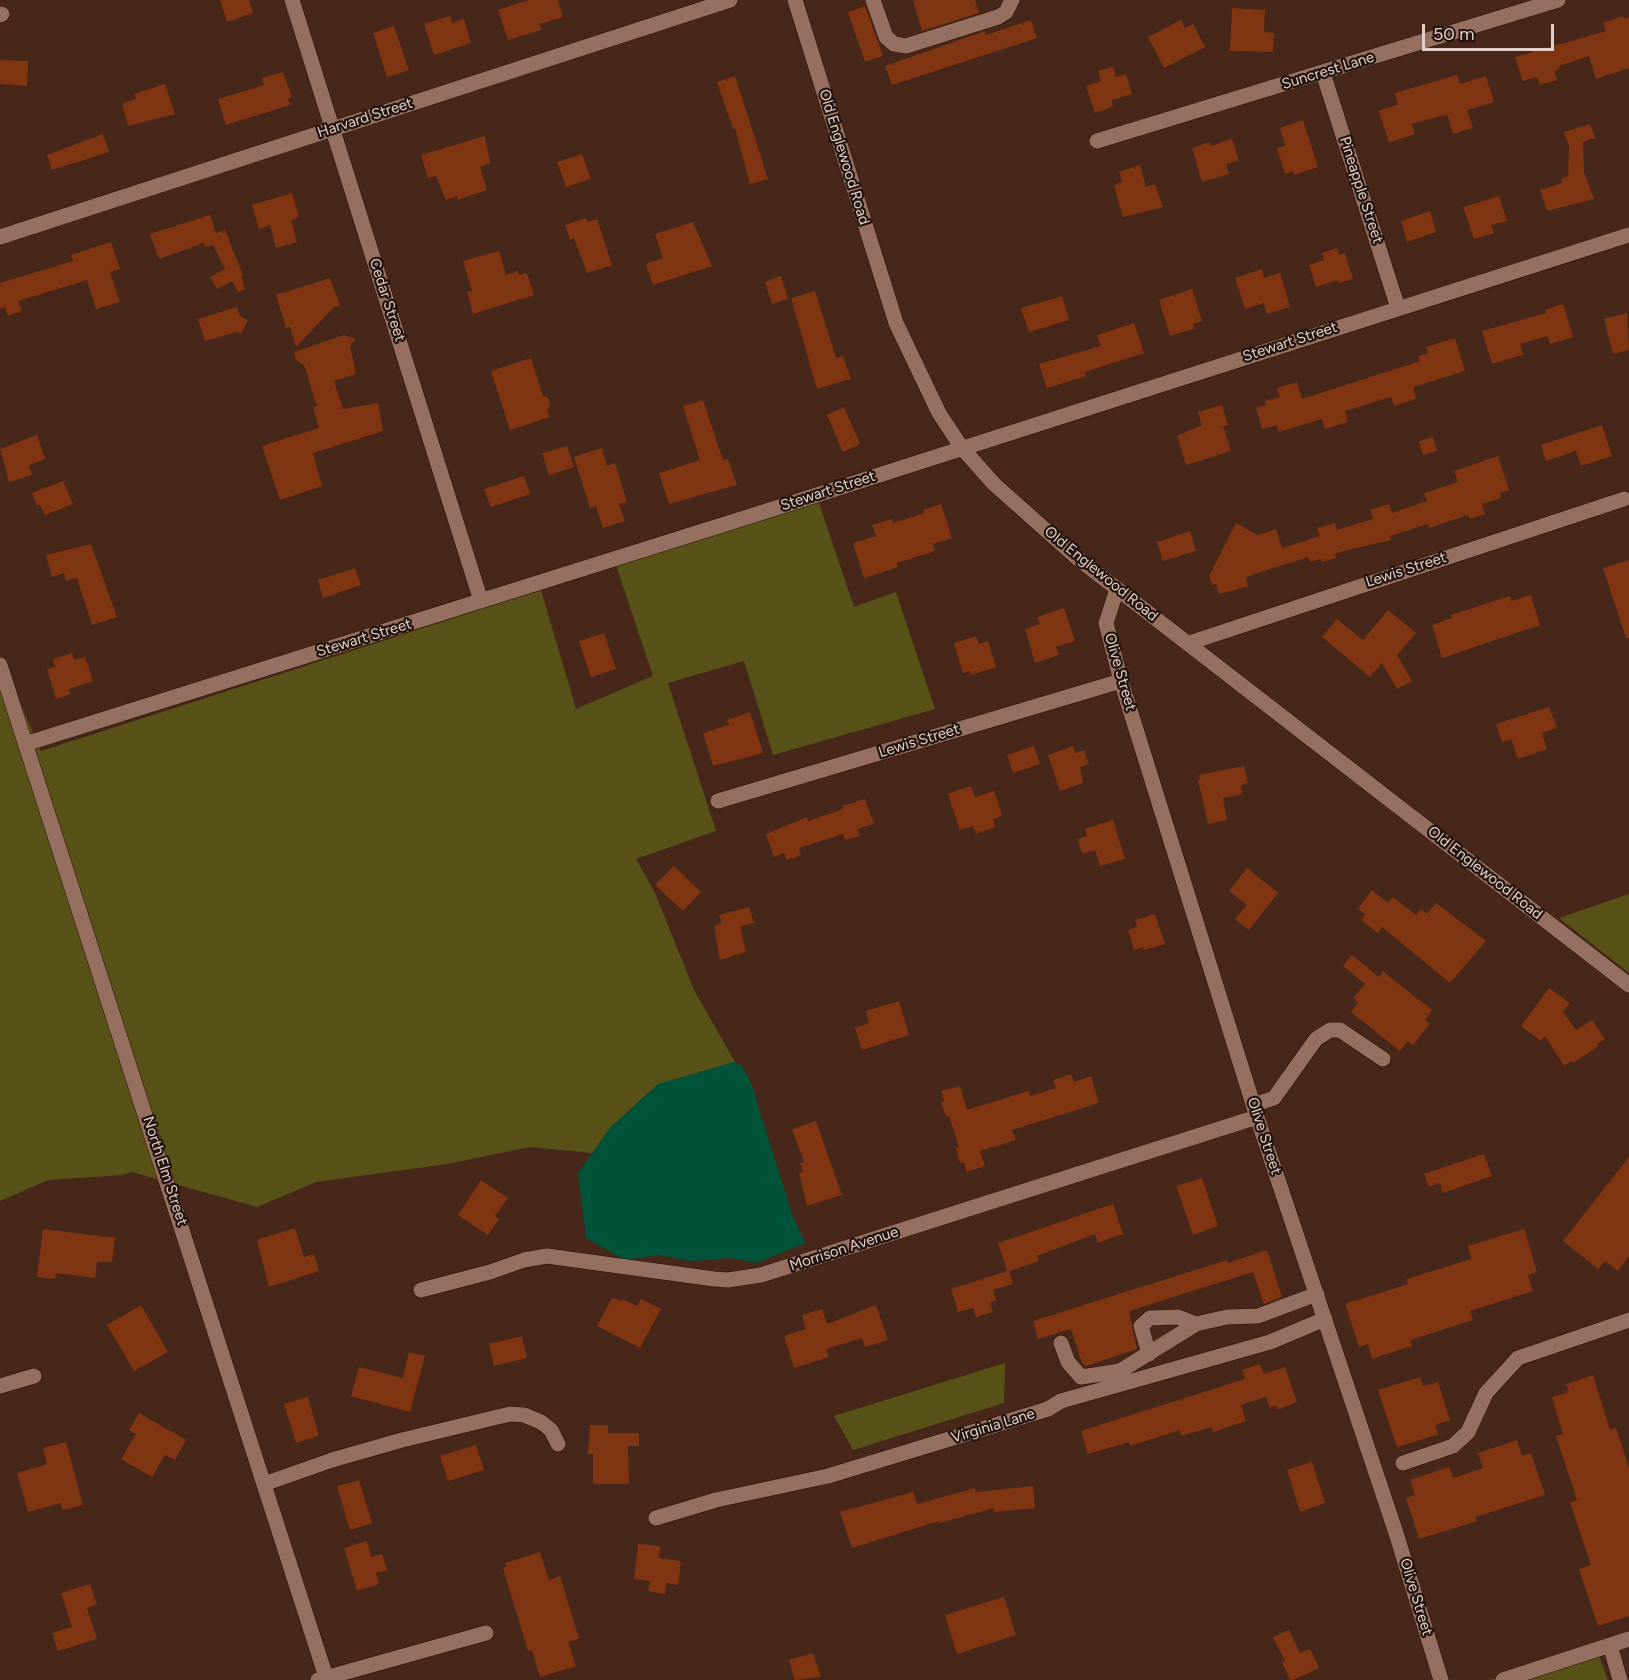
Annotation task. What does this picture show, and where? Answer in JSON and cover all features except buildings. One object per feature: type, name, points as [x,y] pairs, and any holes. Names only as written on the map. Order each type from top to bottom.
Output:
[{"type":"street","name":"Cedar Street","points":[[292,0],[482,601]]},
{"type":"street","name":"Harvard Street","points":[[0,237],[730,0]]},
{"type":"street","name":"Old Englewood Road","points":[[795,0],[896,323],[939,413],[962,448],[994,484],[1117,589],[1629,985]]},
{"type":"street","points":[[873,0],[886,37],[894,44],[906,46],[998,17],[1006,12],[1012,0]]},
{"type":"street","name":"Suncrest Lane","points":[[1097,141],[1558,0]]},
{"type":"street","name":"Pineapple Street","points":[[1323,73],[1398,308]]},
{"type":"street","name":"Stewart Street","points":[[25,744],[482,601],[1629,235]]},
{"type":"street","name":"Lewis Street","points":[[1189,643],[1624,499]]},
{"type":"street","name":"Olive Street","points":[[1117,589],[1106,623],[1121,681],[1255,1111],[1396,1533],[1441,1680]]},
{"type":"street","name":"North Elm Street","points":[[0,665],[264,1484],[324,1679]]},
{"type":"street","name":"Lewis Street","points":[[718,801],[1121,681]]},
{"type":"street","name":"Morrison Avenue","points":[[421,1290],[490,1272],[524,1260],[547,1256],[714,1280],[761,1275],[1255,1111],[1274,1098],[1316,1039],[1330,1030],[1340,1030],[1383,1059]]},
{"type":"street","points":[[1061,1343],[1068,1362],[1081,1377],[1120,1371],[1196,1324],[1227,1317],[1258,1316],[1317,1294]]},
{"type":"street","points":[[1149,1354],[1141,1326],[1150,1317],[1178,1317],[1196,1324]]},
{"type":"street","name":"Virginia Lane","points":[[656,1518],[716,1500],[828,1476],[1048,1409],[1061,1401],[1270,1342],[1325,1319]]},
{"type":"street","points":[[1404,1462],[1453,1446],[1468,1432],[1486,1393],[1518,1358],[1629,1320]]},
{"type":"street","points":[[0,1386],[34,1376]]},
{"type":"street","points":[[264,1484],[372,1448],[510,1414],[524,1414],[542,1422],[551,1430],[558,1444]]},
{"type":"street","points":[[324,1679],[486,1633]]},
{"type":"street","points":[[1503,1680],[1629,1639]]},
{"type":"street","points":[[1610,1645],[1620,1680]]},
{"type":"shaded area","points":[[818,500],[854,607],[896,592],[935,709],[773,755],[744,661],[668,683],[716,831],[636,859],[655,893],[694,990],[735,1062],[658,1084],[610,1128],[592,1153],[530,1147],[447,1164],[316,1182],[257,1207],[132,1172],[123,1175],[48,1180],[0,1201],[0,656],[41,751],[541,590],[576,709],[653,676],[616,565]]},
{"type":"shaded area","points":[[1629,894],[1629,973],[1559,918]]},
{"type":"shaded area","points":[[735,1062],[742,1066],[751,1083],[792,1214],[805,1243],[757,1263],[731,1258],[691,1261],[658,1255],[625,1260],[586,1238],[578,1173],[610,1128],[658,1084]]},
{"type":"shaded area","points":[[1005,1363],[1004,1403],[853,1450],[834,1416]]},
{"type":"shaded area","points":[[1594,1642],[1608,1680],[1490,1680]]}]
